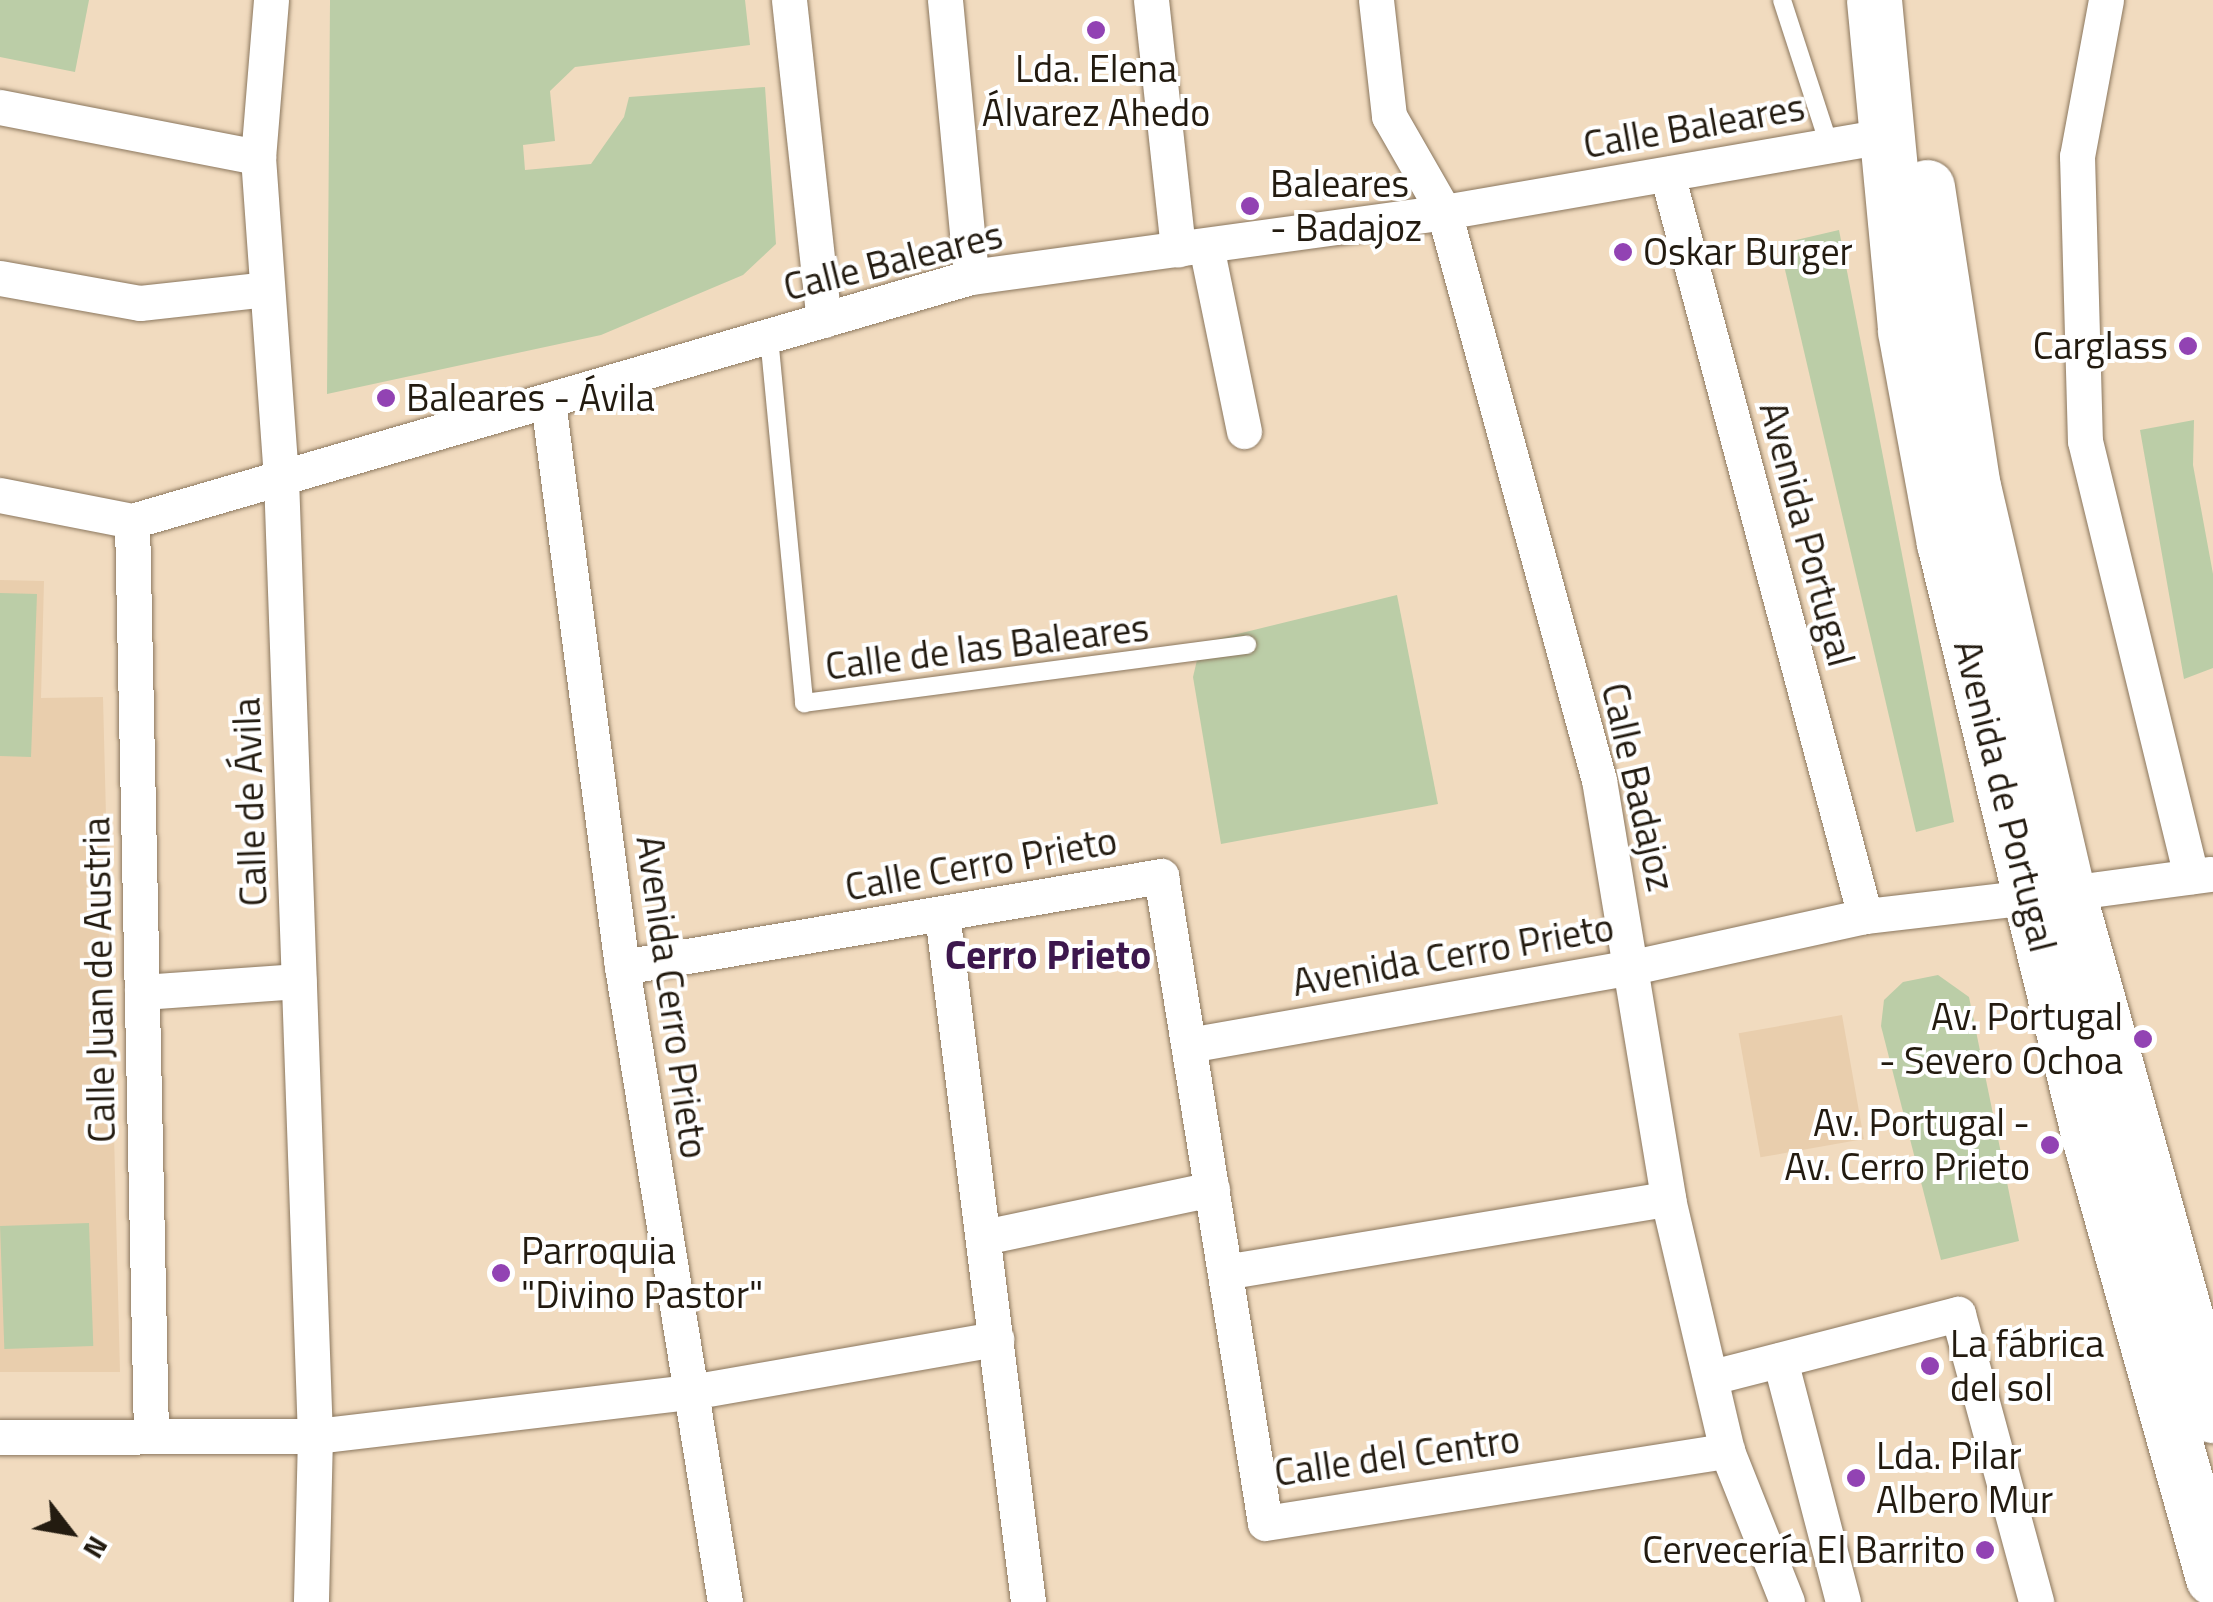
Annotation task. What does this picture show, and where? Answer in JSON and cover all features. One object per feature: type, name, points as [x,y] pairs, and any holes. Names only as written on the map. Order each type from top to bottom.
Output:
[{"type":"main road","name":"Avenida de Portugal","points":[[1874,0],[1905,331],[1937,505],[2048,895],[2213,1415]]},
{"type":"main road","name":"Avenida de Portugal","points":[[1912,0],[1928,200],[1973,486],[2048,895],[2213,1578]]},
{"type":"street","name":"Calle de Ávila","points":[[271,0],[258,157],[282,478],[315,1436],[311,1602]]},
{"type":"street","points":[[789,0],[824,320]]},
{"type":"street","points":[[945,0],[972,278]]},
{"type":"street","points":[[1151,0],[1192,248],[1244,431]]},
{"type":"street","name":"Calle Badajoz","points":[[1376,0],[1389,116],[1444,212],[1599,780],[1633,967],[1668,1199],[1728,1452],[1787,1602]]},
{"type":"street","points":[[2106,0],[2077,156],[2085,441],[2202,875]]},
{"type":"street","points":[[0,107],[258,157]]},
{"type":"street","name":"Calle Baleares","points":[[0,495],[132,521],[972,278],[1444,212],[1886,136]]},
{"type":"street","name":"Avenida Portugal","points":[[1667,174],[1865,916]]},
{"type":"street","points":[[0,278],[140,303],[266,289]]},
{"type":"street","name":"Avenida Cerro Prieto","points":[[548,402],[622,967],[726,1602]]},
{"type":"street","name":"Calle Juan de Austria","points":[[132,521],[151,1436]]},
{"type":"street","name":"Avenida Cerro Prieto","points":[[1189,1045],[1633,967],[1865,916],[2202,875]]},
{"type":"street","name":"Calle Cerro Prieto","points":[[622,967],[1161,876],[1225,1272]]},
{"type":"street","points":[[942,914],[1028,1602]]},
{"type":"street","points":[[142,992],[299,982]]},
{"type":"street","points":[[984,1236],[1212,1188]]},
{"type":"street","points":[[1225,1272],[1668,1199]]},
{"type":"street","name":"Calle del Centro","points":[[1225,1272],[1265,1523],[1728,1452]]},
{"type":"street","points":[[1712,1377],[1958,1314],[2036,1602]]},
{"type":"street","points":[[0,1437],[315,1436],[691,1392],[996,1339]]},
{"type":"street","points":[[1780,1360],[1843,1602]]},
{"type":"lane","points":[[1782,0],[1829,145]]},
{"type":"lane","name":"Calle de las Baleares","points":[[769,337],[804,704],[1247,646]]},
{"type":"shaded area","points":[[0,580],[44,581],[41,698],[103,697],[120,1372],[0,1372]]},
{"type":"shaded area","points":[[1842,1015],[1864,1139],[1760,1157],[1739,1033]]},
{"type":"green space","points":[[0,0],[89,0],[75,72],[0,57]]},
{"type":"green space","points":[[330,0],[745,0],[750,45],[575,67],[550,91],[555,141],[523,145],[525,170],[591,164],[624,117],[629,97],[765,87],[776,244],[743,275],[601,335],[327,394]]},
{"type":"green space","points":[[1839,230],[1954,822],[1916,832],[1779,244]]},
{"type":"green space","points":[[2194,420],[2193,465],[2213,574],[2213,668],[2184,679],[2140,430]]},
{"type":"green space","points":[[0,593],[37,594],[31,757],[0,756]]},
{"type":"green space","points":[[1397,595],[1438,804],[1221,844],[1193,677],[1201,643]]},
{"type":"green space","points":[[1938,975],[1969,997],[2019,1241],[1941,1260],[1881,1026],[1884,1000],[1903,982]]},
{"type":"green space","points":[[89,1223],[93,1346],[4,1349],[0,1226]]},
{"type":"place","name":"Lda. Elena Álvarez Ahedo","points":[[1096,30]]},
{"type":"place","name":"Baleares - Badajoz","points":[[1250,206]]},
{"type":"place","name":"Oskar Burger","points":[[1623,252]]},
{"type":"place","name":"Carglass","points":[[2188,346]]},
{"type":"place","name":"Baleares - Ávila","points":[[386,398]]},
{"type":"place","name":"Av. Portugal - Severo Ochoa","points":[[2143,1039]]},
{"type":"place","name":"Av. Portugal - Av. Cerro Prieto","points":[[2050,1145]]},
{"type":"place","name":"Parroquia \"Divino Pastor\"","points":[[501,1273]]},
{"type":"place","name":"La fábrica del sol","points":[[1930,1366]]},
{"type":"place","name":"Lda. Pilar Albero Mur","points":[[1856,1478]]},
{"type":"place","name":"Cervecería El Barrito","points":[[1985,1550]]},
{"type":"district","name":"Cerro Prieto","points":[[1048,955]]}]
